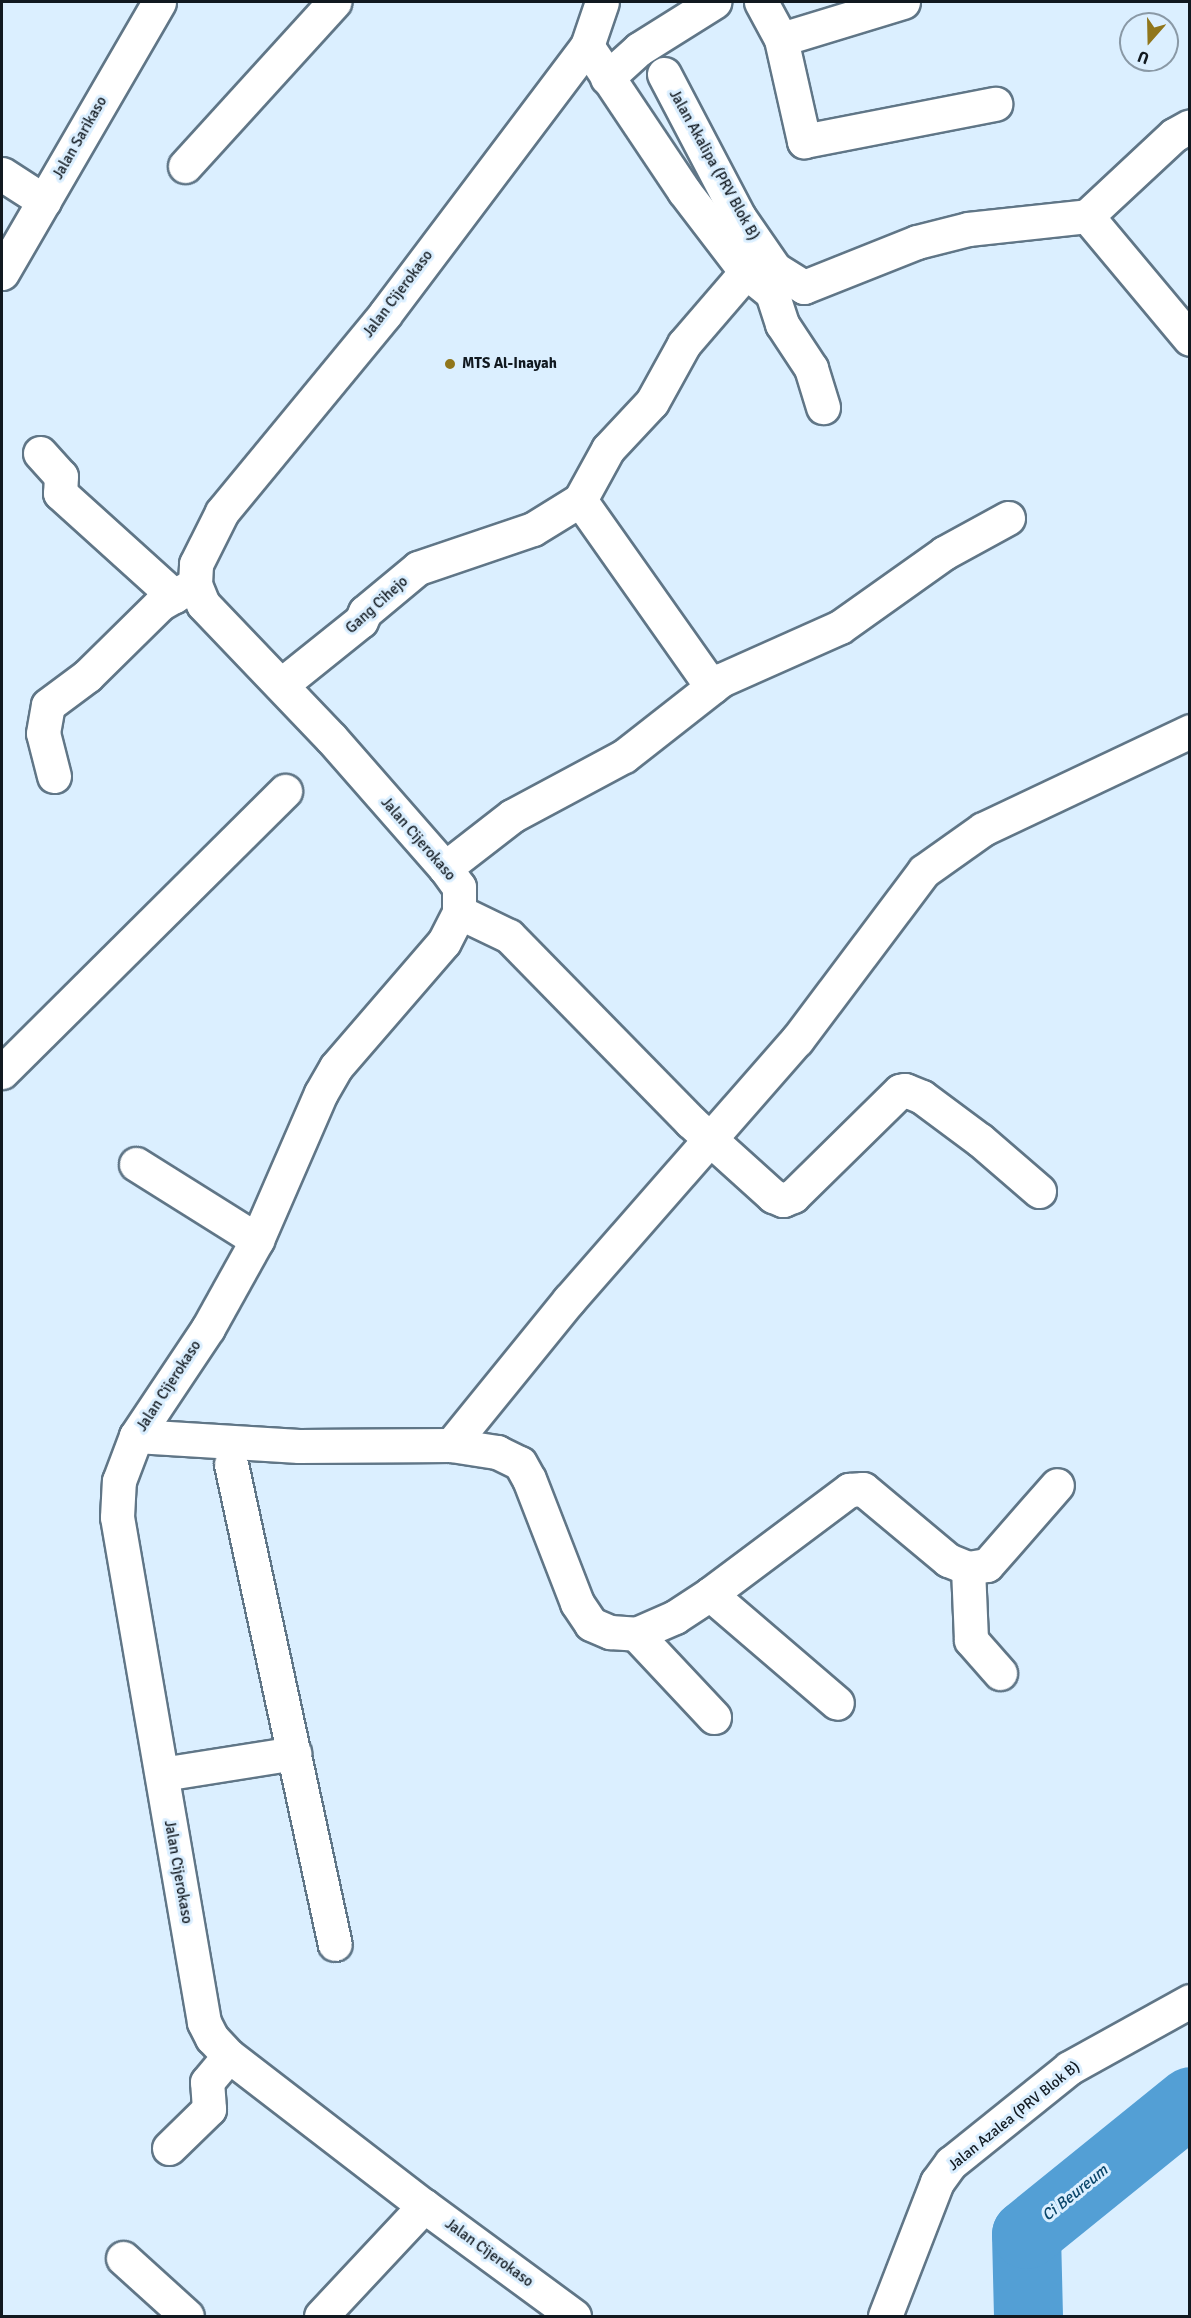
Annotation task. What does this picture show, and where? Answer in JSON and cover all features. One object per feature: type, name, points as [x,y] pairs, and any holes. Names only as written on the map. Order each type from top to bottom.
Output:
[{"type":"street","name":"Jalan Sarikaso","points":[[2,273],[159,2]]},
{"type":"street","points":[[185,166],[334,2]]},
{"type":"street","name":"Jalan Cijerokaso","points":[[574,2316],[424,2206],[229,2056],[212,2038],[204,2022],[117,1517],[119,1480],[136,1436],[208,1328],[257,1240],[336,1067],[444,942],[459,912],[459,886],[445,868],[281,685],[203,604],[185,590],[222,512],[384,315],[587,46],[602,2]]},
{"type":"street","points":[[608,78],[639,49],[714,2]]},
{"type":"street","points":[[761,2],[781,39],[804,141],[995,104]]},
{"type":"street","points":[[781,39],[903,2]]},
{"type":"street","points":[[587,46],[684,191],[746,272],[772,293],[782,324],[811,368],[822,407]]},
{"type":"street","name":"Jalan Akalipa (PRV Blok B)","points":[[664,74],[739,217],[775,269],[804,287],[917,242],[968,229],[1088,216]]},
{"type":"street","points":[[1190,126],[1174,135],[1088,216],[1190,339]]},
{"type":"street","points":[[2,174],[44,201]]},
{"type":"street","points":[[712,687],[580,500],[608,449],[652,402],[684,344],[746,272]]},
{"type":"street","points":[[39,453],[61,476],[60,493],[185,590],[160,604],[87,676],[48,705],[43,733],[54,776]]},
{"type":"street","name":"Gang Cihejo","points":[[281,685],[361,621],[365,612],[418,568],[533,528],[580,500]]},
{"type":"street","points":[[445,868],[512,816],[624,756],[712,687],[840,627],[944,553],[1008,518]]},
{"type":"street","points":[[451,1445],[569,1300],[712,1140],[797,1040],[924,871],[983,829],[1190,731]]},
{"type":"street","points":[[3,1067],[285,791]]},
{"type":"street","points":[[459,912],[509,936],[712,1140],[772,1196],[783,1200],[793,1196],[900,1091],[905,1090],[922,1097],[980,1140],[1039,1191]]},
{"type":"street","points":[[136,1164],[257,1240]]},
{"type":"street","points":[[136,1436],[299,1446],[451,1445],[497,1452],[520,1463],[577,1603],[591,1624],[610,1632],[636,1634],[675,1617],[710,1594],[849,1490],[863,1489],[948,1560],[968,1568],[987,1565],[1057,1485]]},
{"type":"street","points":[[231,1464],[335,1944]]},
{"type":"street","points":[[968,1568],[971,1640],[1000,1672]]},
{"type":"street","points":[[710,1594],[837,1703]]},
{"type":"street","points":[[636,1634],[714,1717]]},
{"type":"street","points":[[162,1774],[294,1753]]},
{"type":"street","name":"Jalan Azalea (PRV Blok B)","points":[[885,2316],[937,2182],[951,2163],[1069,2068],[1190,2001]]},
{"type":"street","points":[[169,2148],[209,2109],[207,2082],[229,2056]]},
{"type":"street","points":[[321,2316],[424,2206]]},
{"type":"street","points":[[123,2258],[187,2316]]},
{"type":"waterway","name":"Ci Beureum","points":[[1028,2316],[1026,2234],[1190,2101]]},
{"type":"place","name":"MTS Al-Inayah","points":[[450,364]]}]
